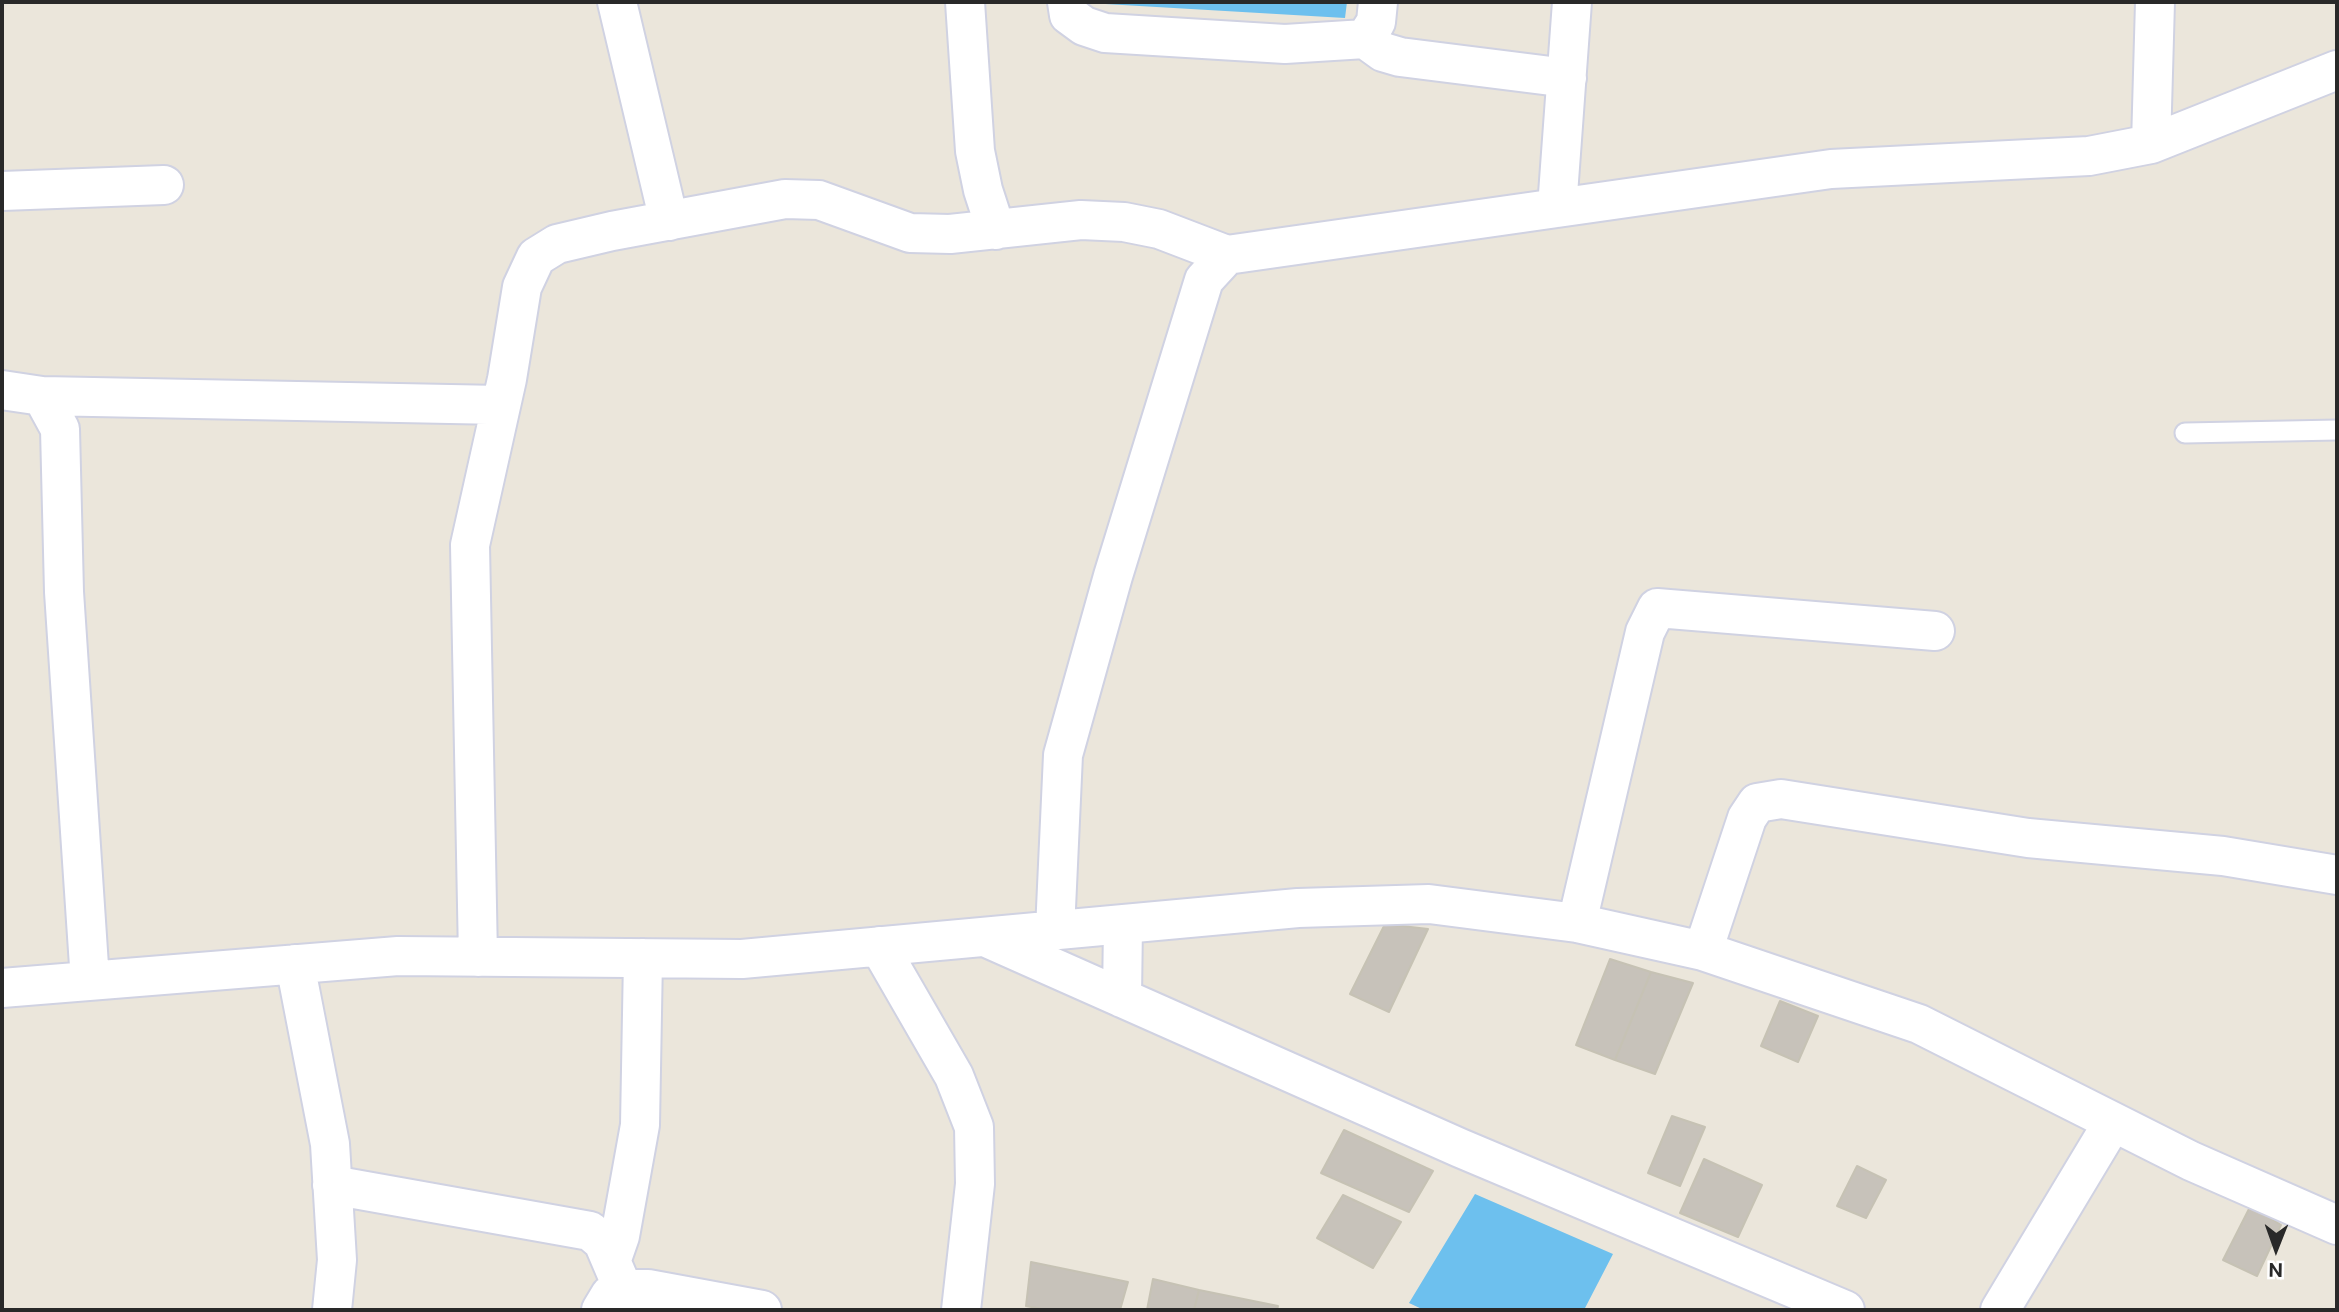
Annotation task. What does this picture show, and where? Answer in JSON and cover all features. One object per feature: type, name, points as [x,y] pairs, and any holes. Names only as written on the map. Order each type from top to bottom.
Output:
[{"type":"street","points":[[617,2],[669,221]]},
{"type":"street","points":[[965,2],[975,151],[982,190],[996,230]]},
{"type":"street","points":[[1068,2],[1069,15],[1084,26],[1105,33],[1284,44],[1364,39],[1383,52],[1400,57],[1567,78]]},
{"type":"street","points":[[1364,39],[1376,22],[1378,2]]},
{"type":"street","points":[[1557,208],[1572,2]]},
{"type":"street","points":[[2151,144],[2155,2]]},
{"type":"street","points":[[478,957],[468,580],[470,545],[501,405],[522,287],[536,257],[556,244],[785,199],[819,200],[910,233],[996,230],[1081,220],[1124,222],[1159,229],[1227,255],[1831,169],[2089,156],[2151,144],[2337,70]]},
{"type":"street","points":[[2,191],[164,185]]},
{"type":"street","points":[[1055,930],[1063,755],[1113,576],[1204,281],[1227,255]]},
{"type":"street","points":[[2,390],[42,396],[501,405]]},
{"type":"street","points":[[42,396],[60,429],[65,605],[90,981]]},
{"type":"street","points":[[1577,923],[1645,632],[1657,608],[1935,631]]},
{"type":"street","points":[[1703,951],[1747,818],[1756,803],[1781,799],[2028,838],[2223,856],[2337,875]]},
{"type":"street","points":[[2,988],[398,956],[742,959],[1298,908],[1429,904],[1577,923],[1703,951],[1919,1024],[2191,1161],[2337,1225]]},
{"type":"street","points":[[1122,998],[1123,924]]},
{"type":"street","points":[[984,936],[1460,1148],[1845,1310]]},
{"type":"street","points":[[879,946],[954,1076],[974,1127],[975,1184],[961,1310]]},
{"type":"street","points":[[612,1286],[640,1125],[643,958]]},
{"type":"street","points":[[295,964],[330,1144],[337,1259],[331,1310]]},
{"type":"street","points":[[2000,1310],[2113,1122]]},
{"type":"street","points":[[332,1185],[590,1231],[603,1242],[612,1286]]},
{"type":"street","points":[[612,1286],[648,1289],[762,1310]]},
{"type":"lane","points":[[2185,433],[2337,430]]},
{"type":"water","points":[[1071,2],[1347,2],[1345,18]]},
{"type":"water","points":[[1475,1194],[1613,1254],[1584,1310],[1424,1310],[1409,1303]]},
{"type":"building","points":[[1385,924],[1428,929],[1389,1012],[1350,994]]},
{"type":"building","points":[[1610,959],[1651,972],[1615,1060],[1576,1045]]},
{"type":"building","points":[[1651,972],[1693,983],[1655,1074],[1615,1060]]},
{"type":"building","points":[[1780,1001],[1818,1016],[1798,1062],[1761,1046]]},
{"type":"building","points":[[1672,1116],[1705,1127],[1680,1186],[1648,1173]]},
{"type":"building","points":[[1344,1130],[1433,1171],[1409,1212],[1321,1173]]},
{"type":"building","points":[[1704,1159],[1762,1185],[1738,1237],[1680,1213]]},
{"type":"building","points":[[1857,1166],[1886,1180],[1866,1218],[1837,1206]]},
{"type":"building","points":[[1343,1195],[1401,1222],[1373,1268],[1317,1238]]},
{"type":"building","points":[[2251,1205],[2281,1225],[2257,1276],[2223,1260]]},
{"type":"building","points":[[1031,1262],[1128,1282],[1120,1310],[1047,1310],[1026,1306]]},
{"type":"building","points":[[1153,1279],[1199,1290],[1194,1310],[1147,1310]]},
{"type":"building","points":[[1199,1290],[1278,1306],[1277,1310],[1194,1310]]}]
